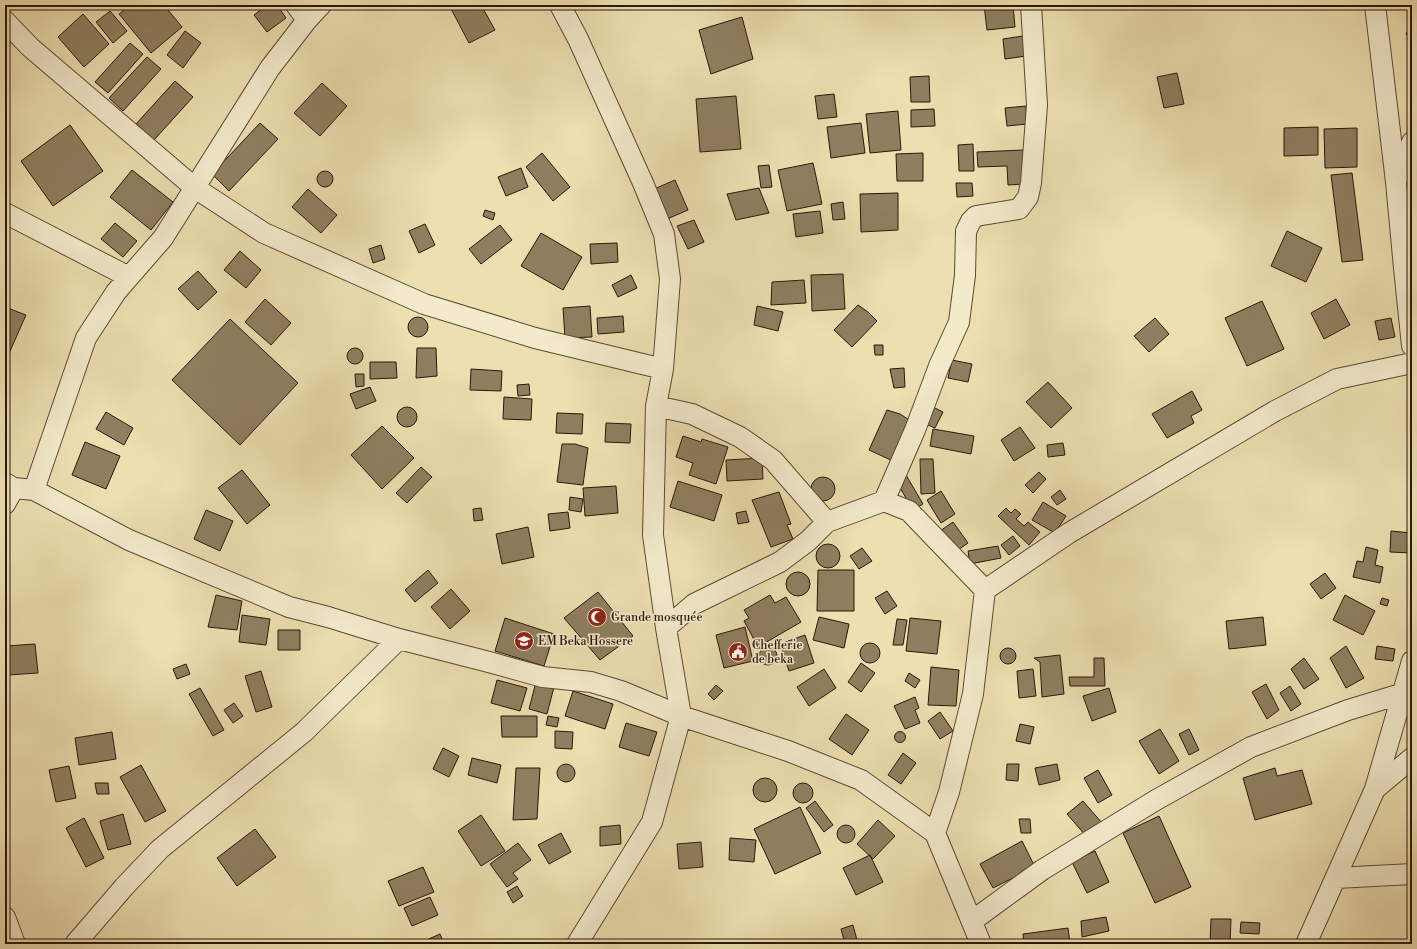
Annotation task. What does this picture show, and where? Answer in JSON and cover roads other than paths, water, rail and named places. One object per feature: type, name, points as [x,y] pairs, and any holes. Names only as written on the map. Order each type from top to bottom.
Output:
[{"type":"street","points":[[34,490],[86,338],[128,276],[163,238],[270,68],[302,13],[321,5]]},
{"type":"street","points":[[560,5],[578,39],[643,183],[664,234],[670,279],[662,370],[656,406],[653,535],[666,628],[681,716],[652,822],[576,944]]},
{"type":"street","points":[[884,501],[915,430],[939,366],[959,322],[965,275],[966,231],[971,221],[976,216],[1019,209],[1028,197],[1031,183],[1037,104],[1031,5]]},
{"type":"street","points":[[1375,5],[1396,182],[1408,265],[1412,346]]},
{"type":"street","points":[[5,21],[30,47],[195,188],[264,233],[424,304],[535,338],[662,370]]},
{"type":"street","points":[[1396,182],[1412,142]]},
{"type":"street","points":[[5,213],[128,276]]},
{"type":"street","points":[[934,833],[949,792],[973,694],[985,590],[1069,533],[1275,411],[1337,379],[1412,363]]},
{"type":"street","points":[[656,406],[692,414],[740,437],[773,460],[827,522]]},
{"type":"street","points":[[8,492],[34,490],[129,540],[289,607],[400,639],[543,677],[591,682],[621,691],[681,716],[788,751],[861,780],[934,833],[981,944]]},
{"type":"street","points":[[666,628],[694,604],[780,562],[808,541],[827,522],[884,501],[910,511],[985,590]]},
{"type":"street","points":[[75,944],[124,887],[160,849],[304,732],[400,639]]},
{"type":"street","points":[[1306,944],[1375,789],[1404,693],[1412,661]]},
{"type":"street","points":[[972,921],[1042,870],[1156,800],[1251,747],[1348,710],[1404,693]]},
{"type":"street","points":[[1375,789],[1412,758]]},
{"type":"street","points":[[1336,878],[1412,874]]},
{"type":"street","points":[[5,917],[15,944]]},
{"type":"place","name":"Grande mosquée","points":[[597,617]]},
{"type":"place","name":"EM Beka Hossere","points":[[524,641]]},
{"type":"place","name":"Chefferie de beka","points":[[738,652]]}]
